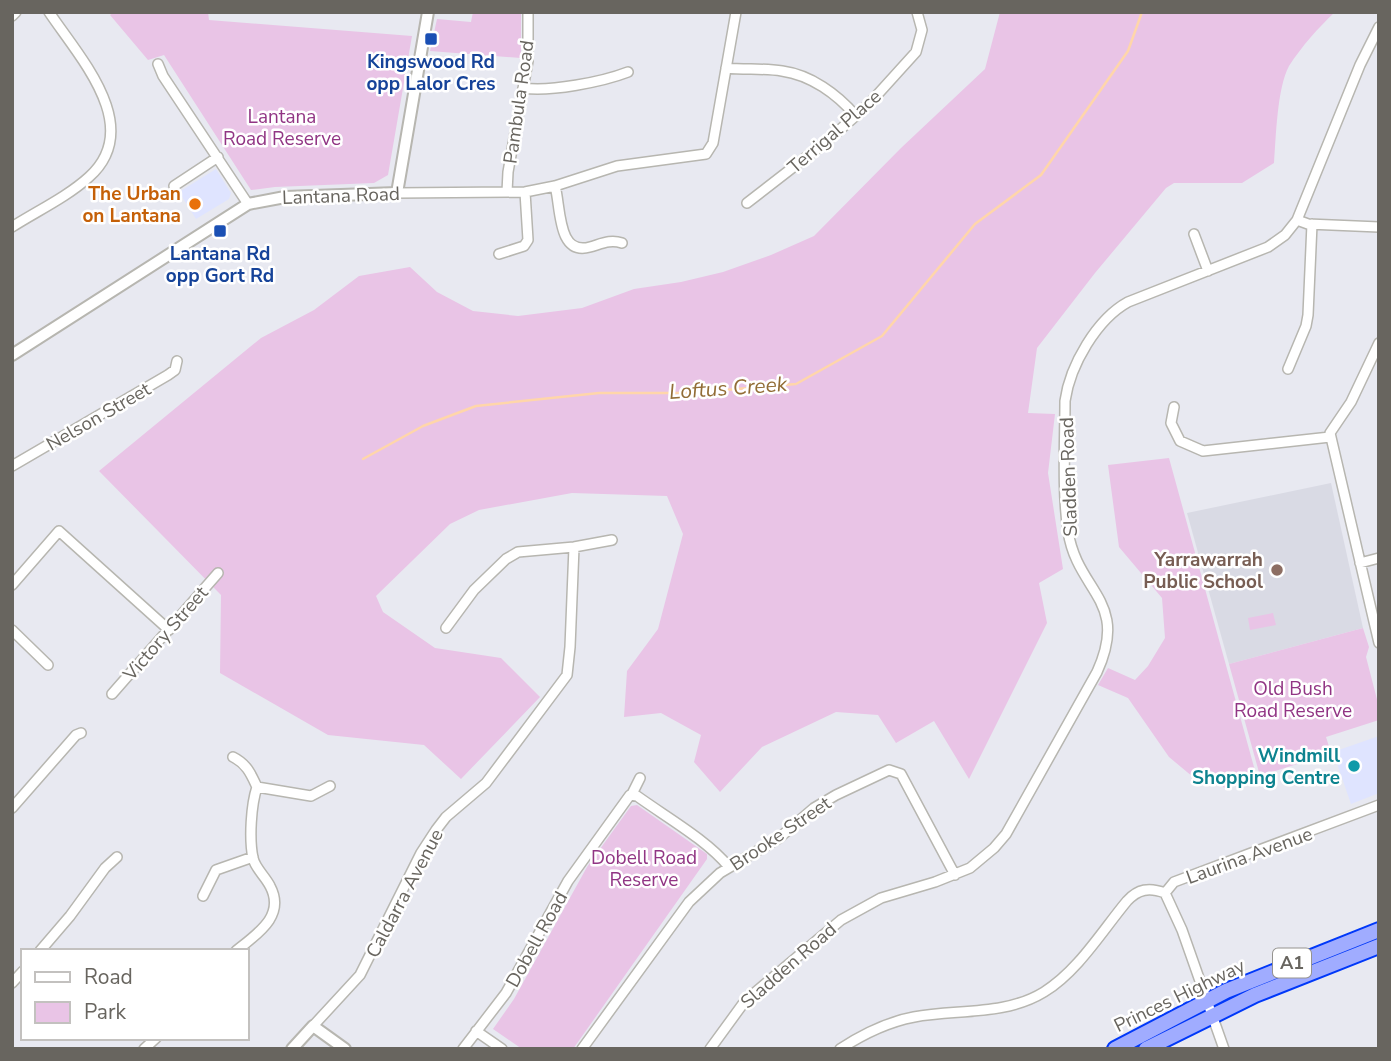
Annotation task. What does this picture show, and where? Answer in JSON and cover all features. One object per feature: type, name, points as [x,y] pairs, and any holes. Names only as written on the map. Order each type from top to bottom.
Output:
[{"type":"highway","name":"Princes Highway","points":[[1115,1049],[1208,999],[1290,963],[1379,930]]},
{"type":"highway","name":"Princes Highway","points":[[1146,1049],[1212,1014],[1379,946]]},
{"type":"street","points":[[12,227],[87,178],[96,170],[110,143],[111,118],[101,90],[50,12]]},
{"type":"street","points":[[397,193],[428,12]]},
{"type":"street","name":"Pambula Road","points":[[507,192],[528,49],[528,12]]},
{"type":"street","points":[[736,12],[726,68],[780,70],[803,77],[833,94],[856,116]]},
{"type":"street","name":"Terrigal Place","points":[[747,203],[856,116],[916,52],[922,30],[917,12]]},
{"type":"street","name":"Sladden Road","points":[[710,1049],[745,1001],[841,920],[881,898],[955,875],[982,859],[1006,834],[1097,671],[1108,643],[1109,629],[1102,601],[1075,557],[1067,529],[1065,418],[1069,381],[1096,331],[1113,310],[1275,243],[1285,235],[1297,220],[1360,65],[1379,27]]},
{"type":"street","points":[[158,64],[163,76],[248,204]]},
{"type":"street","name":"Lantana Road","points":[[12,355],[248,204],[285,197],[525,192],[555,186],[617,166],[709,152],[713,143],[726,68]]},
{"type":"street","points":[[523,88],[600,80],[628,72]]},
{"type":"street","points":[[174,186],[218,157]]},
{"type":"street","points":[[555,186],[565,236],[570,245],[580,249],[612,241],[622,243]]},
{"type":"street","points":[[499,254],[527,243],[529,231],[525,192]]},
{"type":"street","points":[[1297,220],[1312,224],[1379,227]]},
{"type":"street","points":[[1288,369],[1308,315],[1312,224]]},
{"type":"street","points":[[1194,234],[1208,271]]},
{"type":"street","points":[[1379,343],[1351,402],[1331,429],[1330,437],[1379,643]]},
{"type":"street","name":"Nelson Street","points":[[12,466],[158,382],[175,370],[177,361]]},
{"type":"street","points":[[1174,407],[1171,423],[1180,441],[1203,451],[1330,437]]},
{"type":"street","points":[[12,585],[59,531],[169,630]]},
{"type":"street","points":[[446,628],[474,590],[506,559],[518,552],[574,547],[612,540]]},
{"type":"street","name":"Caldarra Avenue","points":[[292,1049],[360,975],[421,853],[436,830],[446,817],[486,783],[567,675],[574,547]]},
{"type":"street","points":[[1360,563],[1379,558]]},
{"type":"street","name":"Victory Street","points":[[112,694],[218,573]]},
{"type":"street","points":[[12,630],[48,664]]},
{"type":"street","points":[[12,808],[76,735],[81,733]]},
{"type":"street","points":[[233,757],[242,761],[257,787],[251,804],[253,857],[270,886],[274,908],[268,926],[239,949]]},
{"type":"street","name":"Brooke Street","points":[[582,1049],[689,902],[729,867],[779,838],[814,808],[889,770],[904,778],[955,875]]},
{"type":"street","name":"Dobell Road","points":[[463,1049],[506,993],[580,862],[632,794],[640,778]]},
{"type":"street","points":[[257,787],[311,796],[330,786]]},
{"type":"street","points":[[632,794],[723,859],[729,867]]},
{"type":"street","name":"Laurina Avenue","points":[[840,1049],[866,1033],[896,1021],[1009,1006],[1037,996],[1065,975],[1134,894],[1146,889],[1165,893],[1174,882],[1379,806]]},
{"type":"street","points":[[42,949],[105,868],[117,857]]},
{"type":"street","points":[[203,896],[216,870],[253,857]]},
{"type":"street","points":[[1165,893],[1208,999],[1224,1049]]},
{"type":"street","points":[[313,1026],[345,1049]]},
{"type":"street","points":[[476,1031],[502,1049]]},
{"type":"shaded area","points":[[216,169],[231,193],[229,199],[196,219],[179,192]]},
{"type":"shaded area","name":"Yarrawarrah Public School","points":[[1331,483],[1363,628],[1229,664],[1187,513]]},
{"type":"shaded area","points":[[1379,736],[1379,793],[1351,804],[1333,752]]},
{"type":"green space","name":"Lantana Road Reserve","points":[[114,12],[208,12],[209,20],[412,36],[388,175],[374,183],[251,190],[164,55],[148,60],[110,15]]},
{"type":"green space","points":[[473,12],[521,12],[521,58],[430,51],[437,19],[471,22]]},
{"type":"green space","points":[[1000,12],[1335,12],[1305,44],[1285,75],[1278,113],[1274,163],[1242,183],[1174,183],[1166,188],[1037,348],[1028,413],[1055,414],[1048,473],[1063,569],[1039,583],[1047,623],[969,779],[934,721],[896,743],[878,715],[836,712],[762,747],[720,792],[694,762],[701,735],[661,713],[624,717],[627,671],[658,629],[683,534],[667,496],[572,493],[479,510],[450,524],[376,596],[383,612],[435,648],[501,658],[540,697],[461,779],[424,745],[328,735],[220,673],[221,595],[99,471],[261,338],[314,310],[359,276],[410,267],[437,292],[473,311],[518,316],[582,308],[634,289],[723,272],[814,236],[901,148],[985,69]]},
{"type":"green space","points":[[1169,458],[1257,778],[1224,788],[1216,773],[1193,777],[1169,757],[1128,698],[1098,685],[1108,668],[1135,680],[1148,666],[1165,638],[1162,598],[1119,547],[1108,465]]},
{"type":"green space","points":[[1273,613],[1276,625],[1250,630],[1248,618]]},
{"type":"green space","name":"Old Bush Road Reserve","points":[[1363,628],[1369,647],[1366,657],[1379,707],[1379,720],[1326,737],[1331,753],[1260,776],[1229,664]]},
{"type":"green space","name":"Dobell Road Reserve","points":[[637,805],[707,854],[707,859],[573,1049],[522,1049],[493,1029],[514,999],[587,867],[631,806]]},
{"type":"waterway","name":"Loftus Creek","points":[[363,459],[423,426],[476,406],[599,393],[688,393],[796,384],[882,336],[975,224],[1041,175],[1128,51],[1142,12]]},
{"type":"place","name":"Kingswood Rd opp Lalor Cres","points":[[431,39]]},
{"type":"place","name":"The Urban on Lantana","points":[[195,204]]},
{"type":"place","name":"Lantana Rd opp Gort Rd","points":[[220,231]]},
{"type":"place","name":"Yarrawarrah Public School","points":[[1277,570]]},
{"type":"place","name":"Windmill Shopping Centre","points":[[1354,766]]}]
